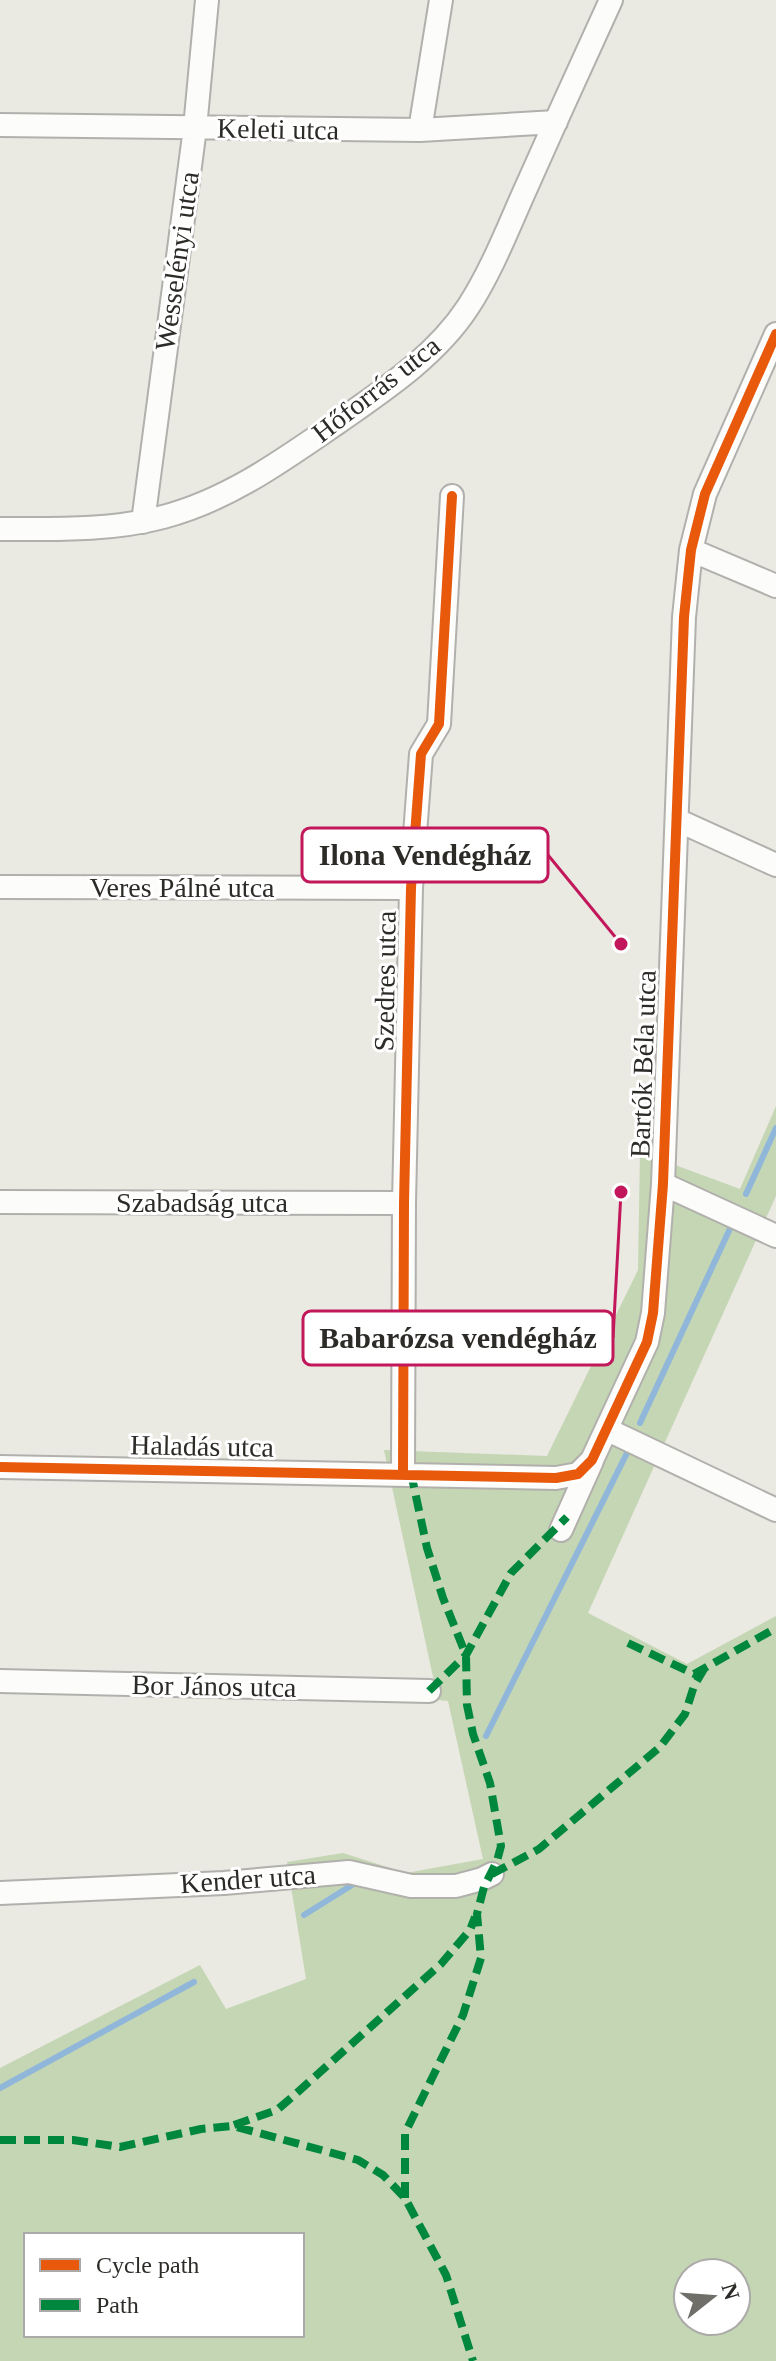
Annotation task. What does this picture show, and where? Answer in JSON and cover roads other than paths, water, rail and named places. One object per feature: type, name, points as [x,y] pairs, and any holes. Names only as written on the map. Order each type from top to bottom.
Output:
[{"type":"street","name":"Wesselényi utca","points":[[143,522],[195,128],[207,0]]},
{"type":"street","points":[[420,130],[441,0]]},
{"type":"street","name":"Hőforrás utca","points":[[0,529],[81,528],[143,522],[200,505],[279,464],[375,397],[426,355],[449,332],[480,287],[611,0]]},
{"type":"street","name":"Keleti utca","points":[[0,125],[420,130],[556,122]]},
{"type":"street","name":"Bartók Béla utca","points":[[561,1530],[647,1342],[650,1329],[663,1184],[684,617],[691,550],[708,485],[776,334]]},
{"type":"street","name":"Szedres utca","points":[[403,1473],[404,1203],[411,888],[421,754],[439,724],[452,496]]},
{"type":"street","points":[[691,550],[776,586]]},
{"type":"street","points":[[677,820],[776,865]]},
{"type":"street","name":"Veres Pálné utca","points":[[0,887],[411,888]]},
{"type":"street","points":[[663,1184],[776,1236]]},
{"type":"street","name":"Szabadság utca","points":[[0,1202],[404,1203]]},
{"type":"street","points":[[608,1430],[776,1510]]},
{"type":"street","points":[[403,1473],[556,1478],[578,1474],[592,1460]]},
{"type":"street","name":"Haladás utca","points":[[0,1467],[403,1473]]},
{"type":"street","name":"Bor János utca","points":[[0,1681],[429,1691]]},
{"type":"street","name":"Kender utca","points":[[0,1893],[224,1883],[349,1872],[411,1886],[444,1887],[471,1883],[492,1874]]},
{"type":"waterway","points":[[746,1194],[776,1128]]},
{"type":"waterway","points":[[640,1423],[734,1220]]},
{"type":"waterway","points":[[486,1736],[628,1451]]},
{"type":"waterway","points":[[304,1915],[360,1880]]},
{"type":"waterway","points":[[0,2088],[194,1982]]},
{"type":"place","name":"Ilona Vendégház","points":[[621,944]]},
{"type":"place","name":"Babarózsa vendégház","points":[[621,1192]]}]
